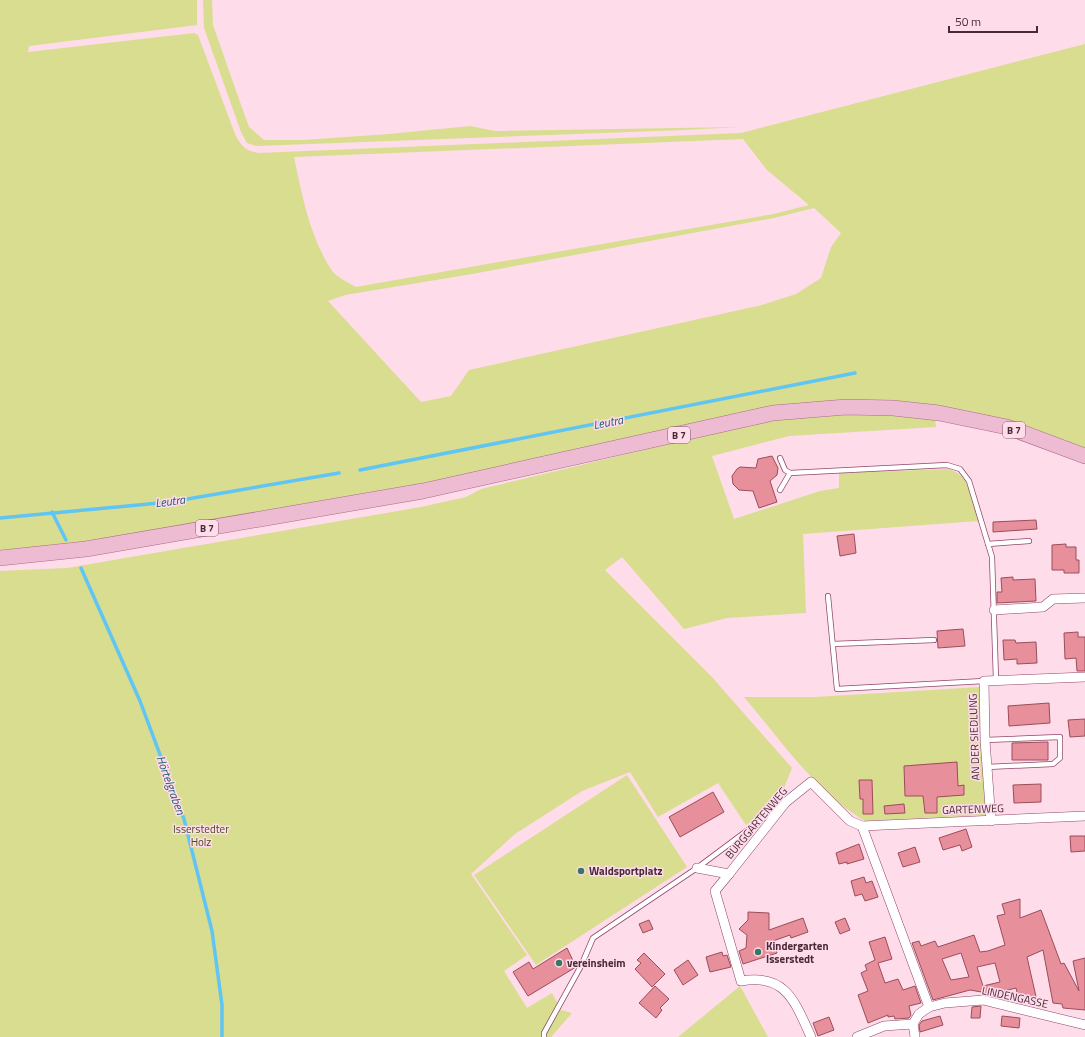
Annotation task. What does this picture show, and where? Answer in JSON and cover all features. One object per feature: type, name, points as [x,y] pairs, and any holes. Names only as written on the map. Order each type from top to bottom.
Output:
[{"type":"main road","name":"B 7","points":[[0,558],[86,549],[423,491],[773,413],[846,407],[893,408],[939,413],[1007,427],[1085,456]]},
{"type":"street","points":[[994,610],[1043,607],[1053,599],[1085,598]]},
{"type":"street","name":"AN DER SIEDLUNG","points":[[991,821],[985,740],[984,681],[1085,677]]},
{"type":"street","name":"BURGGARTENWEG","points":[[811,1037],[795,1002],[783,987],[769,980],[753,979],[741,981],[715,891],[786,802],[811,782],[850,821],[862,826]]},
{"type":"street","name":"GARTENWEG","points":[[862,826],[1085,816]]},
{"type":"street","points":[[862,826],[929,1008]]},
{"type":"street","points":[[697,868],[729,874]]},
{"type":"street","name":"LINDENGASSE","points":[[913,1024],[919,1014],[929,1008],[944,1003],[983,1000],[1085,1025]]},
{"type":"street","points":[[857,1037],[884,1026],[913,1024],[915,1037]]},
{"type":"lane","points":[[780,458],[785,470],[790,473],[947,465],[960,469],[969,481],[992,557],[996,680]]},
{"type":"lane","points":[[780,490],[790,473]]},
{"type":"lane","points":[[988,544],[1029,541]]},
{"type":"lane","points":[[828,596],[837,689],[984,681]]},
{"type":"lane","points":[[833,644],[934,640]]},
{"type":"lane","points":[[985,740],[1060,737],[1060,758],[1053,764],[987,767]]},
{"type":"lane","points":[[544,1037],[544,1033],[581,966],[593,938],[697,868],[786,802]]},
{"type":"green space","points":[[0,0],[197,0],[197,25],[29,46],[28,52],[194,33],[198,35],[237,138],[244,147],[250,151],[259,153],[741,133],[1085,44],[1085,450],[974,412],[937,405],[843,400],[468,475],[144,532],[48,547],[0,550]],"holes":[[[743,139],[767,170],[809,205],[774,214],[356,287],[333,272],[318,245],[308,216],[294,157]],[[814,208],[841,233],[831,247],[821,278],[796,294],[762,305],[469,370],[451,396],[421,402],[328,301],[345,295],[472,274],[774,218]]]},
{"type":"green space","points":[[203,0],[212,0],[213,25],[249,127],[264,140],[303,140],[389,134],[470,126],[495,131],[740,127],[256,146],[247,143],[241,132],[204,28]]},
{"type":"green space","name":"Isserstedter Holz","points":[[845,414],[893,414],[935,419],[936,427],[789,436],[712,456],[734,519],[820,491],[839,488],[839,473],[948,469],[956,472],[966,483],[972,497],[978,521],[803,534],[806,613],[727,618],[684,629],[622,557],[605,570],[711,676],[792,768],[784,788],[785,795],[746,825],[718,783],[658,817],[630,772],[582,791],[515,834],[471,874],[527,955],[504,971],[527,1008],[552,993],[561,1010],[572,1013],[551,1037],[0,1037],[0,571],[67,568],[421,507],[466,497],[481,489],[773,419]]},
{"type":"green space","points":[[980,687],[986,815],[865,821],[847,809],[814,780],[744,697],[815,697]]},
{"type":"green space","name":"Waldsportplatz","points":[[627,775],[687,867],[536,965],[474,875]]},
{"type":"green space","points":[[740,986],[768,1037],[678,1037]]},
{"type":"building","points":[[772,456],[778,468],[777,475],[770,481],[777,502],[759,508],[753,491],[739,490],[733,484],[732,476],[740,467],[756,468],[758,459]]},
{"type":"building","points":[[1036,520],[1037,529],[993,532],[993,522]]},
{"type":"building","points":[[854,534],[856,553],[840,556],[837,536]]},
{"type":"building","points":[[1066,544],[1066,547],[1076,547],[1076,560],[1079,560],[1079,573],[1064,573],[1064,570],[1052,570],[1052,545]]},
{"type":"building","points":[[1013,577],[1013,580],[1035,579],[1036,601],[997,603],[997,592],[1002,592],[1001,578]]},
{"type":"building","points":[[963,629],[965,646],[938,648],[937,631]]},
{"type":"building","points":[[1078,632],[1078,637],[1085,637],[1085,671],[1077,671],[1076,658],[1065,659],[1064,633]]},
{"type":"building","points":[[1003,640],[1015,640],[1016,643],[1036,642],[1037,663],[1017,664],[1017,659],[1004,660]]},
{"type":"building","points":[[1049,703],[1050,723],[1009,726],[1008,706]]},
{"type":"building","points":[[1085,719],[1085,736],[1070,737],[1068,720]]},
{"type":"building","points":[[1048,742],[1048,760],[1012,760],[1012,743]]},
{"type":"building","points":[[957,762],[958,786],[964,785],[964,795],[937,797],[937,813],[925,813],[923,796],[905,796],[904,766]]},
{"type":"building","points":[[859,780],[872,780],[873,814],[863,814],[863,799],[860,799]]},
{"type":"building","points":[[1041,784],[1041,802],[1014,803],[1013,785]]},
{"type":"building","points":[[713,792],[724,812],[680,837],[669,817]]},
{"type":"building","points":[[904,804],[905,813],[885,814],[884,806]]},
{"type":"building","points":[[966,829],[972,847],[962,851],[960,845],[943,850],[939,838]]},
{"type":"building","points":[[1070,836],[1085,836],[1085,851],[1071,852]]},
{"type":"building","points":[[859,844],[864,859],[847,864],[847,862],[839,864],[836,853]]},
{"type":"building","points":[[915,847],[920,862],[903,867],[898,853]]},
{"type":"building","points":[[864,877],[866,883],[872,881],[878,897],[865,901],[862,894],[855,896],[851,881]]},
{"type":"building","points":[[1020,899],[1020,918],[1041,910],[1061,964],[1064,963],[1079,991],[1073,961],[1085,958],[1085,1010],[1063,1008],[1062,1004],[1053,1003],[1043,950],[1027,957],[1037,1001],[1018,996],[1016,988],[993,994],[970,990],[933,1000],[912,943],[919,941],[921,946],[935,941],[938,947],[974,935],[980,952],[1005,945],[997,916],[1005,914],[1002,904]],"holes":[[[961,953],[969,977],[951,980],[942,959]],[[995,963],[1000,982],[983,986],[977,967]]]},
{"type":"building","points":[[748,912],[769,913],[769,930],[803,918],[808,932],[791,938],[790,935],[773,941],[777,953],[743,964],[739,951],[746,948],[747,935],[739,929],[748,920]]},
{"type":"building","points":[[845,918],[850,930],[840,934],[835,922]]},
{"type":"building","points":[[649,920],[653,929],[643,933],[639,924]]},
{"type":"building","points":[[885,937],[892,959],[878,963],[885,983],[898,979],[903,990],[915,986],[921,1003],[909,1006],[911,1015],[909,1018],[895,1019],[894,1016],[888,1017],[888,1015],[868,1023],[858,995],[868,991],[861,973],[867,970],[865,965],[875,960],[869,942]]},
{"type":"building","points":[[567,948],[576,967],[528,996],[513,972],[529,962],[533,969]]},
{"type":"building","points":[[722,952],[723,956],[727,955],[731,967],[710,972],[706,957]]},
{"type":"building","points":[[644,953],[665,974],[652,987],[635,969],[641,963],[637,960]]},
{"type":"building","points":[[688,960],[698,975],[683,985],[674,970]]},
{"type":"building","points":[[655,986],[669,999],[660,1008],[662,1010],[656,1018],[639,1003]]},
{"type":"building","points":[[981,1006],[980,1018],[971,1018],[972,1007]]},
{"type":"building","points":[[940,1016],[943,1025],[920,1032],[919,1025],[922,1021]]},
{"type":"building","points":[[1002,1016],[1020,1018],[1019,1028],[1001,1026]]},
{"type":"building","points":[[829,1017],[834,1030],[818,1036],[813,1023]]},
{"type":"waterway","name":"Leutra","points":[[360,470],[855,373]]},
{"type":"waterway","name":"Leutra","points":[[0,518],[170,502],[339,473]]},
{"type":"waterway","name":"Hörtelgraben","points":[[52,512],[66,540]]},
{"type":"waterway","name":"Hörtelgraben","points":[[81,568],[140,701],[184,819],[212,931],[222,1005],[222,1037]]},
{"type":"place","name":"Waldsportplatz","points":[[581,871]]},
{"type":"place","name":"Kindergarten Isserstedt","points":[[758,952]]},
{"type":"place","name":"vereinsheim","points":[[559,963]]}]
